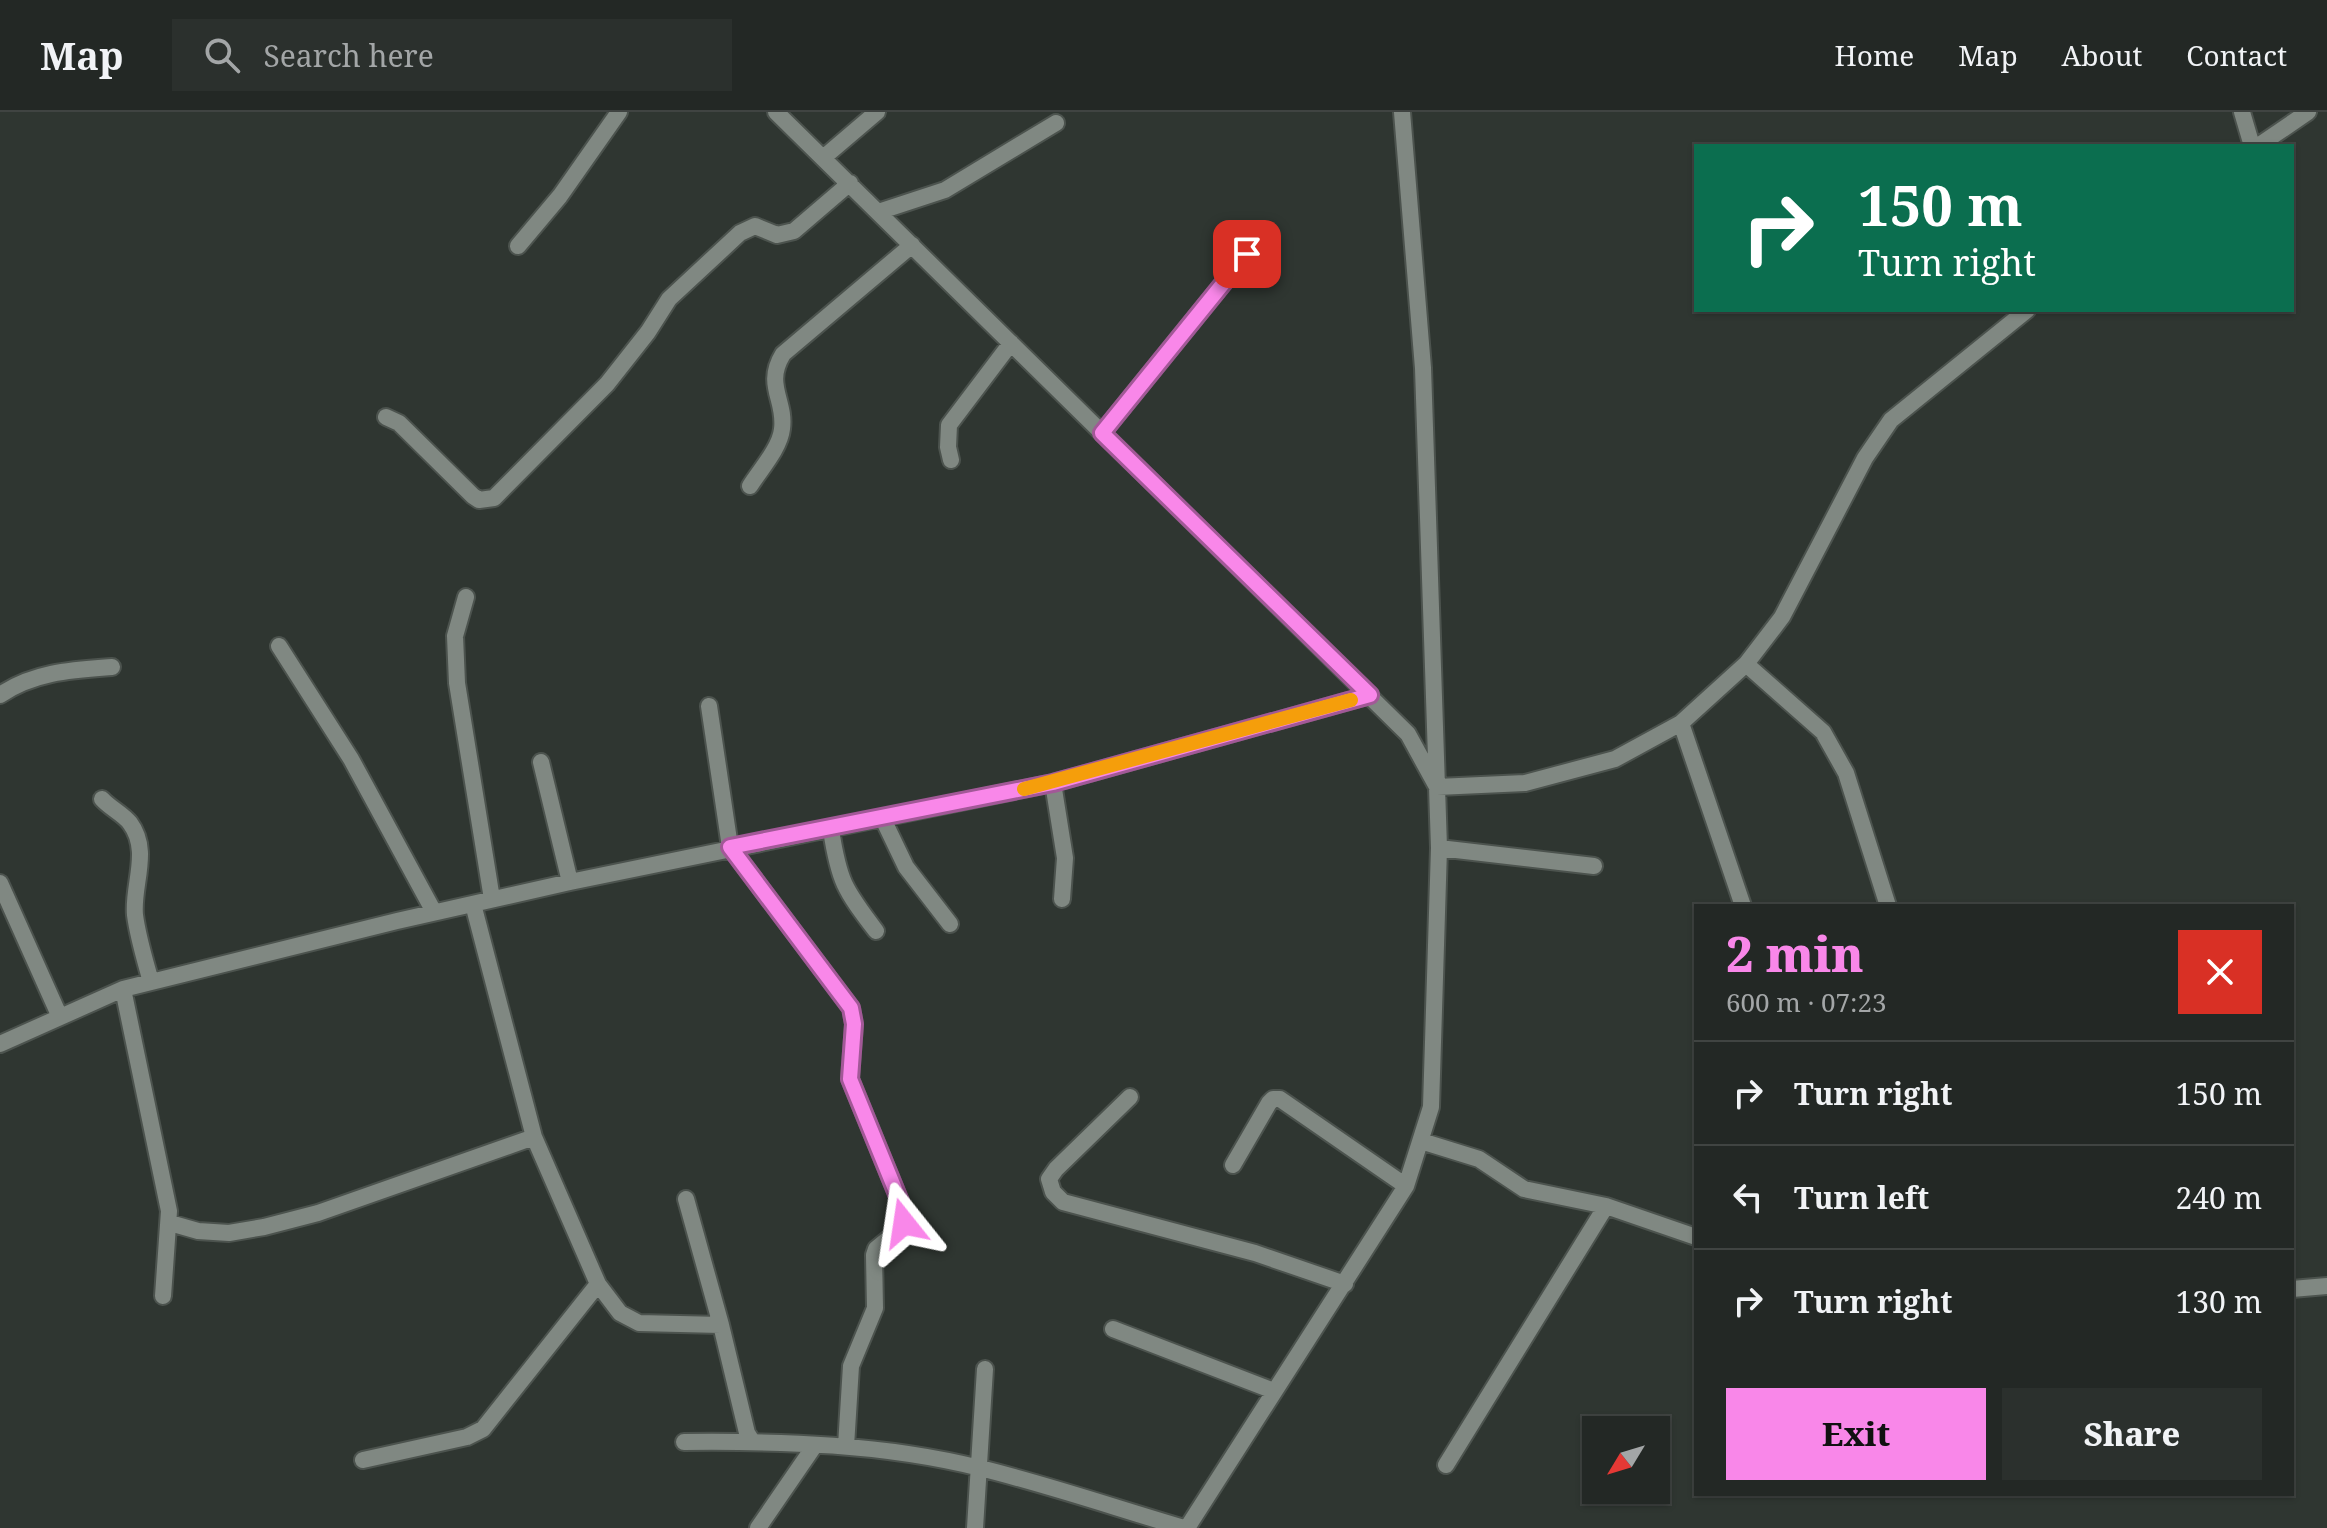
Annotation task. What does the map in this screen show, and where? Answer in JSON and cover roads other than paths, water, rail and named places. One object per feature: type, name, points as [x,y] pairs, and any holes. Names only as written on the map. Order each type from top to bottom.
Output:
[{"type":"street","points":[[518,246],[560,196],[619,112]]},
{"type":"street","points":[[776,112],[1370,695],[1408,734],[1437,787]]},
{"type":"street","points":[[823,158],[877,112]]},
{"type":"street","points":[[684,1442],[752,1441],[846,1446],[978,1467],[1186,1528],[1406,1186],[1431,1107],[1439,848],[1423,368],[1402,112]]},
{"type":"street","points":[[2242,112],[2254,144]]},
{"type":"street","points":[[2258,144],[2308,112]]},
{"type":"street","points":[[878,212],[945,190],[1056,123]]},
{"type":"street","points":[[386,417],[399,423],[473,496],[479,500],[494,498],[607,384],[648,332],[669,299],[740,233],[755,226],[777,235],[787,234],[850,183]]},
{"type":"street","points":[[750,486],[782,431],[774,380],[776,366],[783,354],[912,245]]},
{"type":"street","points":[[1102,433],[1247,254]]},
{"type":"street","points":[[1437,787],[1525,783],[1615,759],[1681,723],[1746,664],[1782,617],[1865,458],[1891,420],[2025,312]]},
{"type":"street","points":[[951,460],[949,425],[1011,343]]},
{"type":"street","points":[[466,597],[455,636],[457,683],[492,899]]},
{"type":"street","points":[[279,646],[351,759],[434,912]]},
{"type":"street","points":[[1746,664],[1823,732],[1846,773],[1887,904]]},
{"type":"street","points":[[0,695],[28,679],[61,670],[112,667]]},
{"type":"street","points":[[0,1044],[123,989],[492,899],[730,847],[831,830],[1053,783],[1370,695]]},
{"type":"street","points":[[709,706],[730,847],[851,1008],[854,1024],[850,1079],[906,1216],[904,1223],[876,1249],[874,1255],[875,1308],[851,1366],[846,1446]]},
{"type":"street","points":[[1681,723],[1742,904]]},
{"type":"street","points":[[541,762],[570,882]]},
{"type":"street","points":[[1053,783],[1065,858],[1062,899]]},
{"type":"street","points":[[102,799],[130,822],[137,838],[140,868],[135,911],[139,941],[151,982]]},
{"type":"street","points":[[883,819],[906,867],[950,924]]},
{"type":"street","points":[[831,830],[838,873],[849,895],[876,931]]},
{"type":"street","points":[[1439,848],[1594,866]]},
{"type":"street","points":[[0,883],[31,946],[59,1015]]},
{"type":"street","points":[[473,904],[534,1137],[598,1284],[620,1313],[639,1323],[721,1325]]},
{"type":"street","points":[[123,989],[170,1223],[163,1296]]},
{"type":"street","points":[[1130,1097],[1049,1179],[1053,1192],[1063,1202],[1255,1253],[1345,1284]]},
{"type":"street","points":[[1233,1165],[1269,1103],[1280,1099],[1406,1186]]},
{"type":"street","points":[[170,1223],[198,1231],[229,1233],[264,1227],[318,1213],[534,1137]]},
{"type":"street","points":[[1421,1141],[1479,1159],[1524,1189],[1606,1206],[1694,1236]]},
{"type":"street","points":[[686,1199],[747,1433],[752,1441]]},
{"type":"street","points":[[1446,1465],[1606,1206]]},
{"type":"street","points":[[363,1460],[467,1437],[483,1429],[598,1284]]},
{"type":"street","points":[[2294,1289],[2327,1286]]},
{"type":"street","points":[[1113,1329],[1274,1391]]},
{"type":"street","points":[[975,1528],[985,1369]]},
{"type":"street","points":[[758,1528],[815,1445]]}]
